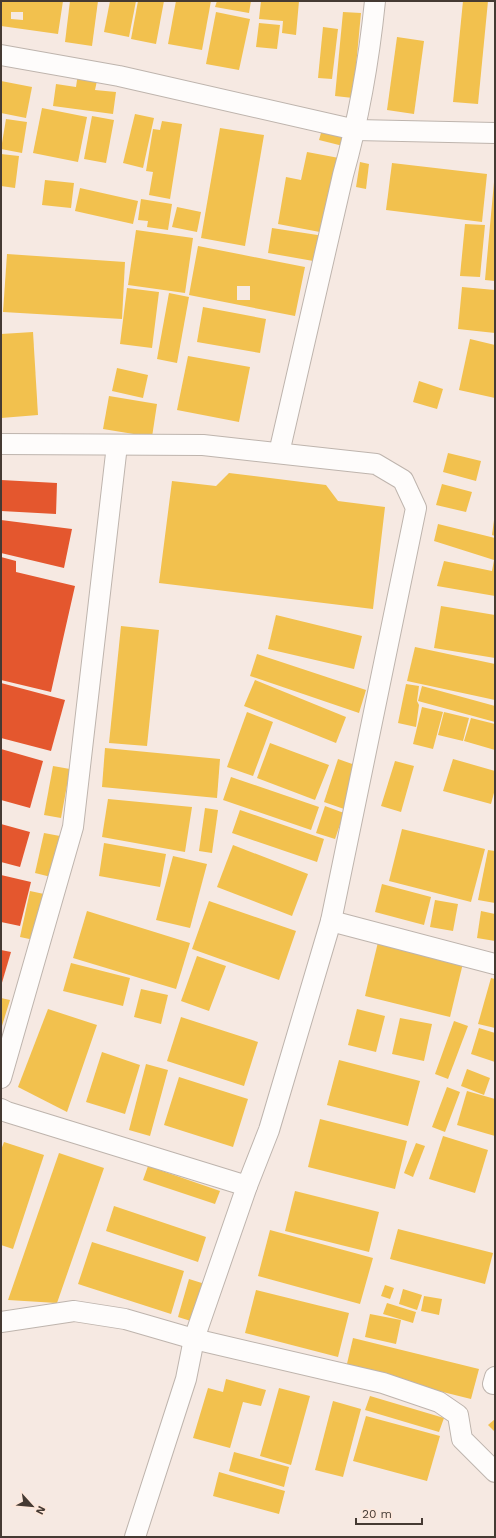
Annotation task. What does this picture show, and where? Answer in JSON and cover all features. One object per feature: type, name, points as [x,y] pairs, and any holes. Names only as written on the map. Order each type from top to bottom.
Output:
[{"type":"street","points":[[279,453],[343,175],[356,130],[371,42],[375,1]]},
{"type":"street","points":[[1,55],[119,76],[356,130],[495,133]]},
{"type":"street","points":[[1,444],[203,445],[376,464],[403,480],[416,508],[331,921],[270,1130],[247,1186],[194,1339],[186,1379],[135,1537]]},
{"type":"street","points":[[1,1078],[74,827],[117,444]]},
{"type":"street","points":[[331,921],[495,964]]},
{"type":"street","points":[[1,1108],[7,1112],[247,1186]]},
{"type":"street","points":[[1,1322],[74,1311],[125,1319],[194,1339],[383,1383],[439,1402],[458,1415],[462,1439],[495,1472]]},
{"type":"building: Homes","points":[[1,1],[63,1],[58,34],[1,26]],"holes":[[[11,12],[23,12],[23,20],[11,19]]]},
{"type":"building: Homes","points":[[70,1],[98,1],[92,46],[65,42]]},
{"type":"building: Homes","points":[[110,1],[136,1],[129,37],[104,32]]},
{"type":"building: Homes","points":[[138,1],[164,1],[156,44],[131,39]]},
{"type":"building: Homes","points":[[176,1],[211,1],[202,50],[168,44]]},
{"type":"building: Homes","points":[[217,1],[251,1],[249,13],[215,7]]},
{"type":"building: Homes","points":[[261,1],[299,1],[296,35],[282,33],[283,21],[259,19]]},
{"type":"building: Homes","points":[[463,1],[488,1],[478,104],[453,102]]},
{"type":"building: Homes","points":[[216,12],[250,19],[239,70],[206,64]]},
{"type":"building: Homes","points":[[343,12],[361,13],[353,98],[335,96]]},
{"type":"building: Homes","points":[[259,23],[280,25],[277,49],[256,47]]},
{"type":"building: Homes","points":[[323,27],[338,29],[332,79],[318,78]]},
{"type":"building: Homes","points":[[397,37],[424,41],[414,114],[387,110]]},
{"type":"building: Homes","points":[[78,73],[98,76],[95,90],[116,92],[113,114],[53,106],[56,84],[76,87]]},
{"type":"building: Homes","points":[[1,81],[32,87],[26,118],[1,113]]},
{"type":"building: Homes","points":[[42,108],[87,117],[78,162],[33,153]]},
{"type":"building: Homes","points":[[135,114],[154,118],[143,168],[123,163]]},
{"type":"building: Homes","points":[[92,116],[114,120],[106,163],[84,159]]},
{"type":"building: Homes","points":[[6,119],[27,122],[22,153],[1,149]]},
{"type":"building: Homes","points":[[162,121],[182,124],[170,199],[149,195],[153,172],[146,171],[153,129],[160,130]]},
{"type":"building: Homes","points":[[323,126],[346,132],[343,146],[319,140]]},
{"type":"building: Homes","points":[[220,128],[264,135],[245,246],[201,238]]},
{"type":"building: Homes","points":[[307,152],[339,158],[325,233],[278,224],[286,177],[301,180]]},
{"type":"building: Homes","points":[[1,154],[19,156],[15,188],[1,186]]},
{"type":"building: Homes","points":[[360,162],[369,164],[366,189],[356,187]]},
{"type":"building: Homes","points":[[392,163],[487,174],[482,222],[386,210]]},
{"type":"building: Homes","points":[[45,180],[74,183],[71,208],[42,205]]},
{"type":"building: Homes","points":[[495,182],[495,281],[485,280]]},
{"type":"building: Homes","points":[[80,188],[138,201],[133,224],[75,211]]},
{"type":"building: Homes","points":[[141,199],[172,204],[168,230],[147,227],[148,221],[138,220]]},
{"type":"building: Homes","points":[[177,207],[201,212],[197,232],[172,227]]},
{"type":"building: Homes","points":[[465,224],[485,225],[480,277],[460,276]]},
{"type":"building: Homes","points":[[272,228],[324,236],[319,262],[268,253]]},
{"type":"building: Homes","points":[[136,230],[193,238],[185,293],[128,285]]},
{"type":"building: Homes","points":[[198,246],[305,267],[295,316],[189,295]],"holes":[[[237,286],[250,286],[250,300],[237,300]]]},
{"type":"building: Homes","points":[[7,254],[125,262],[122,319],[3,312]]},
{"type":"building: Homes","points":[[462,287],[495,290],[495,333],[458,329]]},
{"type":"building: Homes","points":[[127,288],[159,292],[152,348],[120,344]]},
{"type":"building: Homes","points":[[169,293],[189,297],[177,363],[157,359]]},
{"type":"building: Homes","points":[[203,307],[266,319],[260,353],[197,342]]},
{"type":"building: Homes","points":[[33,332],[38,415],[1,418],[1,334]]},
{"type":"building: Homes","points":[[470,339],[495,345],[495,398],[459,390]]},
{"type":"building: Homes","points":[[188,356],[250,367],[239,422],[177,410]]},
{"type":"building: Homes","points":[[117,368],[148,375],[143,398],[112,391]]},
{"type":"building: Homes","points":[[419,381],[443,389],[437,409],[413,402]]},
{"type":"building: Homes","points":[[109,396],[157,404],[152,437],[103,429]]},
{"type":"building: Homes","points":[[448,453],[481,461],[476,481],[443,472]]},
{"type":"building: Homes","points":[[229,473],[326,485],[338,501],[385,507],[373,609],[159,583],[172,481],[216,486]]},
{"type":"building: Homes","points":[[442,484],[472,492],[466,512],[436,505]]},
{"type":"building: Homes","points":[[495,520],[495,536],[492,535]]},
{"type":"building: Homes","points":[[438,524],[495,538],[495,596],[437,586],[444,561],[492,571],[494,560],[434,541]]},
{"type":"building: Homes","points":[[441,606],[495,615],[495,658],[434,648]]},
{"type":"building: Homes","points":[[276,615],[362,636],[354,669],[268,649]]},
{"type":"building: Homes","points":[[121,626],[159,630],[147,746],[109,743]]},
{"type":"building: Homes","points":[[415,647],[495,664],[495,700],[407,681]]},
{"type":"building: Homes","points":[[257,654],[366,690],[359,713],[250,676]]},
{"type":"building: Homes","points":[[255,680],[346,717],[336,743],[244,706]]},
{"type":"building: Homes","points":[[406,684],[419,686],[417,701],[419,705],[416,727],[398,723]]},
{"type":"building: Homes","points":[[422,686],[495,706],[495,722],[418,701]]},
{"type":"building: Homes","points":[[422,707],[443,712],[433,749],[413,744]]},
{"type":"building: Homes","points":[[247,712],[273,722],[253,776],[227,767]]},
{"type":"building: Homes","points":[[444,712],[469,718],[463,741],[438,735]]},
{"type":"building: Homes","points":[[471,718],[495,724],[495,750],[464,741]]},
{"type":"building: Homes","points":[[270,743],[329,765],[315,800],[257,778]]},
{"type":"building: Homes","points":[[105,748],[220,759],[217,798],[102,787]]},
{"type":"building: Homes","points":[[338,759],[358,766],[344,809],[324,802]]},
{"type":"building: Homes","points":[[453,759],[495,771],[495,789],[491,804],[443,791]]},
{"type":"building: Homes","points":[[395,761],[414,766],[401,812],[381,806]]},
{"type":"building: Homes","points":[[53,766],[70,769],[61,818],[44,815]]},
{"type":"building: Homes","points":[[231,777],[319,807],[311,830],[223,800]]},
{"type":"building: Homes","points":[[108,799],[192,807],[185,852],[102,837]]},
{"type":"building: Homes","points":[[325,806],[344,813],[335,839],[316,833]]},
{"type":"building: Homes","points":[[205,808],[218,810],[212,853],[199,851]]},
{"type":"building: Homes","points":[[240,810],[324,839],[317,862],[232,833]]},
{"type":"building: Homes","points":[[402,829],[485,849],[471,902],[389,881]]},
{"type":"building: Homes","points":[[44,833],[60,836],[51,877],[35,873]]},
{"type":"building: Homes","points":[[104,843],[166,854],[160,887],[99,876]]},
{"type":"building: Homes","points":[[233,845],[308,874],[292,916],[217,887]]},
{"type":"building: Homes","points":[[488,850],[495,851],[495,903],[478,900]]},
{"type":"building: Homes","points":[[173,856],[207,864],[190,928],[156,920]]},
{"type":"building: Homes","points":[[382,884],[431,897],[424,925],[375,912]]},
{"type":"building: Homes","points":[[30,891],[44,894],[34,940],[20,937]]},
{"type":"building: Homes","points":[[435,900],[458,904],[453,931],[430,927]]},
{"type":"building: Homes","points":[[209,901],[296,931],[279,980],[192,949]]},
{"type":"building: Homes","points":[[87,911],[190,943],[176,989],[73,958]]},
{"type":"building: Homes","points":[[481,911],[495,914],[495,941],[477,938]]},
{"type":"building: Homes","points":[[379,938],[464,959],[450,1017],[365,996]]},
{"type":"building: Homes","points":[[197,956],[226,966],[209,1011],[181,1001]]},
{"type":"building: Homes","points":[[71,963],[130,978],[123,1006],[63,991]]},
{"type":"building: Homes","points":[[491,978],[495,979],[495,1028],[478,1024]]},
{"type":"building: Homes","points":[[141,989],[168,995],[161,1024],[134,1017]]},
{"type":"building: Homes","points":[[1,998],[10,1000],[1,1029]]},
{"type":"building: Homes","points":[[48,1009],[97,1025],[67,1112],[18,1087]]},
{"type":"building: Homes","points":[[357,1009],[385,1016],[376,1052],[348,1045]]},
{"type":"building: Homes","points":[[181,1017],[258,1042],[244,1086],[167,1061]]},
{"type":"building: Homes","points":[[400,1018],[432,1024],[424,1061],[392,1054]]},
{"type":"building: Homes","points":[[454,1021],[468,1026],[448,1079],[435,1074]]},
{"type":"building: Homes","points":[[479,1028],[495,1033],[495,1062],[471,1054]]},
{"type":"building: Homes","points":[[102,1052],[140,1065],[125,1114],[86,1102]]},
{"type":"building: Homes","points":[[339,1060],[420,1081],[408,1126],[327,1105]]},
{"type":"building: Homes","points":[[146,1064],[168,1070],[150,1136],[129,1130]]},
{"type":"building: Homes","points":[[467,1069],[490,1078],[484,1095],[461,1086]]},
{"type":"building: Homes","points":[[179,1077],[248,1099],[233,1147],[164,1125]]},
{"type":"building: Homes","points":[[447,1087],[460,1092],[445,1132],[432,1127]]},
{"type":"building: Homes","points":[[467,1091],[495,1099],[495,1136],[457,1125]]},
{"type":"building: Homes","points":[[320,1119],[407,1141],[395,1189],[308,1167]]},
{"type":"building: Homes","points":[[443,1136],[488,1150],[475,1193],[429,1179]]},
{"type":"building: Homes","points":[[4,1142],[44,1155],[13,1249],[1,1245],[1,1150]]},
{"type":"building: Homes","points":[[416,1143],[425,1146],[413,1177],[404,1173]]},
{"type":"building: Homes","points":[[59,1153],[104,1168],[57,1303],[8,1300]]},
{"type":"building: Homes","points":[[148,1166],[220,1191],[215,1204],[143,1180]]},
{"type":"building: Homes","points":[[295,1191],[379,1212],[369,1252],[285,1231]]},
{"type":"building: Homes","points":[[114,1206],[206,1237],[198,1262],[106,1231]]},
{"type":"building: Homes","points":[[398,1229],[493,1253],[485,1284],[390,1259]]},
{"type":"building: Homes","points":[[270,1230],[373,1258],[360,1304],[258,1276]]},
{"type":"building: Homes","points":[[92,1242],[184,1271],[171,1314],[78,1284]]},
{"type":"building: Homes","points":[[189,1279],[205,1284],[194,1322],[178,1317]]},
{"type":"building: Homes","points":[[385,1285],[394,1288],[390,1299],[381,1296]]},
{"type":"building: Homes","points":[[403,1289],[422,1295],[417,1310],[399,1304]]},
{"type":"building: Homes","points":[[256,1290],[349,1313],[338,1357],[245,1333]]},
{"type":"building: Homes","points":[[424,1296],[442,1299],[439,1315],[421,1311]]},
{"type":"building: Homes","points":[[387,1303],[416,1312],[413,1323],[383,1314]]},
{"type":"building: Homes","points":[[370,1314],[401,1320],[396,1344],[365,1337]]},
{"type":"building: Homes","points":[[353,1338],[479,1369],[471,1399],[346,1368]]},
{"type":"building: Homes","points":[[226,1379],[266,1390],[261,1406],[243,1402],[230,1448],[193,1438],[208,1388],[223,1392]]},
{"type":"building: Homes","points":[[279,1388],[310,1396],[291,1465],[260,1456]]},
{"type":"building: Homes","points":[[370,1396],[444,1418],[439,1432],[365,1410]]},
{"type":"building: Homes","points":[[333,1401],[361,1409],[343,1477],[315,1470]]},
{"type":"building: Homes","points":[[366,1416],[440,1436],[427,1481],[353,1461]]},
{"type":"building: Homes","points":[[495,1419],[495,1432],[488,1425]]},
{"type":"building: Homes","points":[[234,1452],[289,1467],[284,1487],[229,1471]]},
{"type":"building: Homes","points":[[219,1472],[285,1491],[279,1514],[213,1496]]},
{"type":"building: Shops","points":[[1,480],[57,483],[56,514],[1,511]]},
{"type":"building: Shops","points":[[1,520],[72,529],[64,568],[1,553]]},
{"type":"building: Shops","points":[[1,557],[16,561],[16,572],[75,586],[51,692],[1,680]]},
{"type":"building: Shops","points":[[1,683],[65,700],[51,751],[1,738]]},
{"type":"building: Shops","points":[[1,749],[43,761],[30,808],[1,800]]},
{"type":"building: Shops","points":[[1,824],[30,832],[20,867],[1,862]]},
{"type":"building: Shops","points":[[1,875],[31,882],[20,926],[1,922]]},
{"type":"building: Shops","points":[[1,950],[11,952],[1,986]]}]
